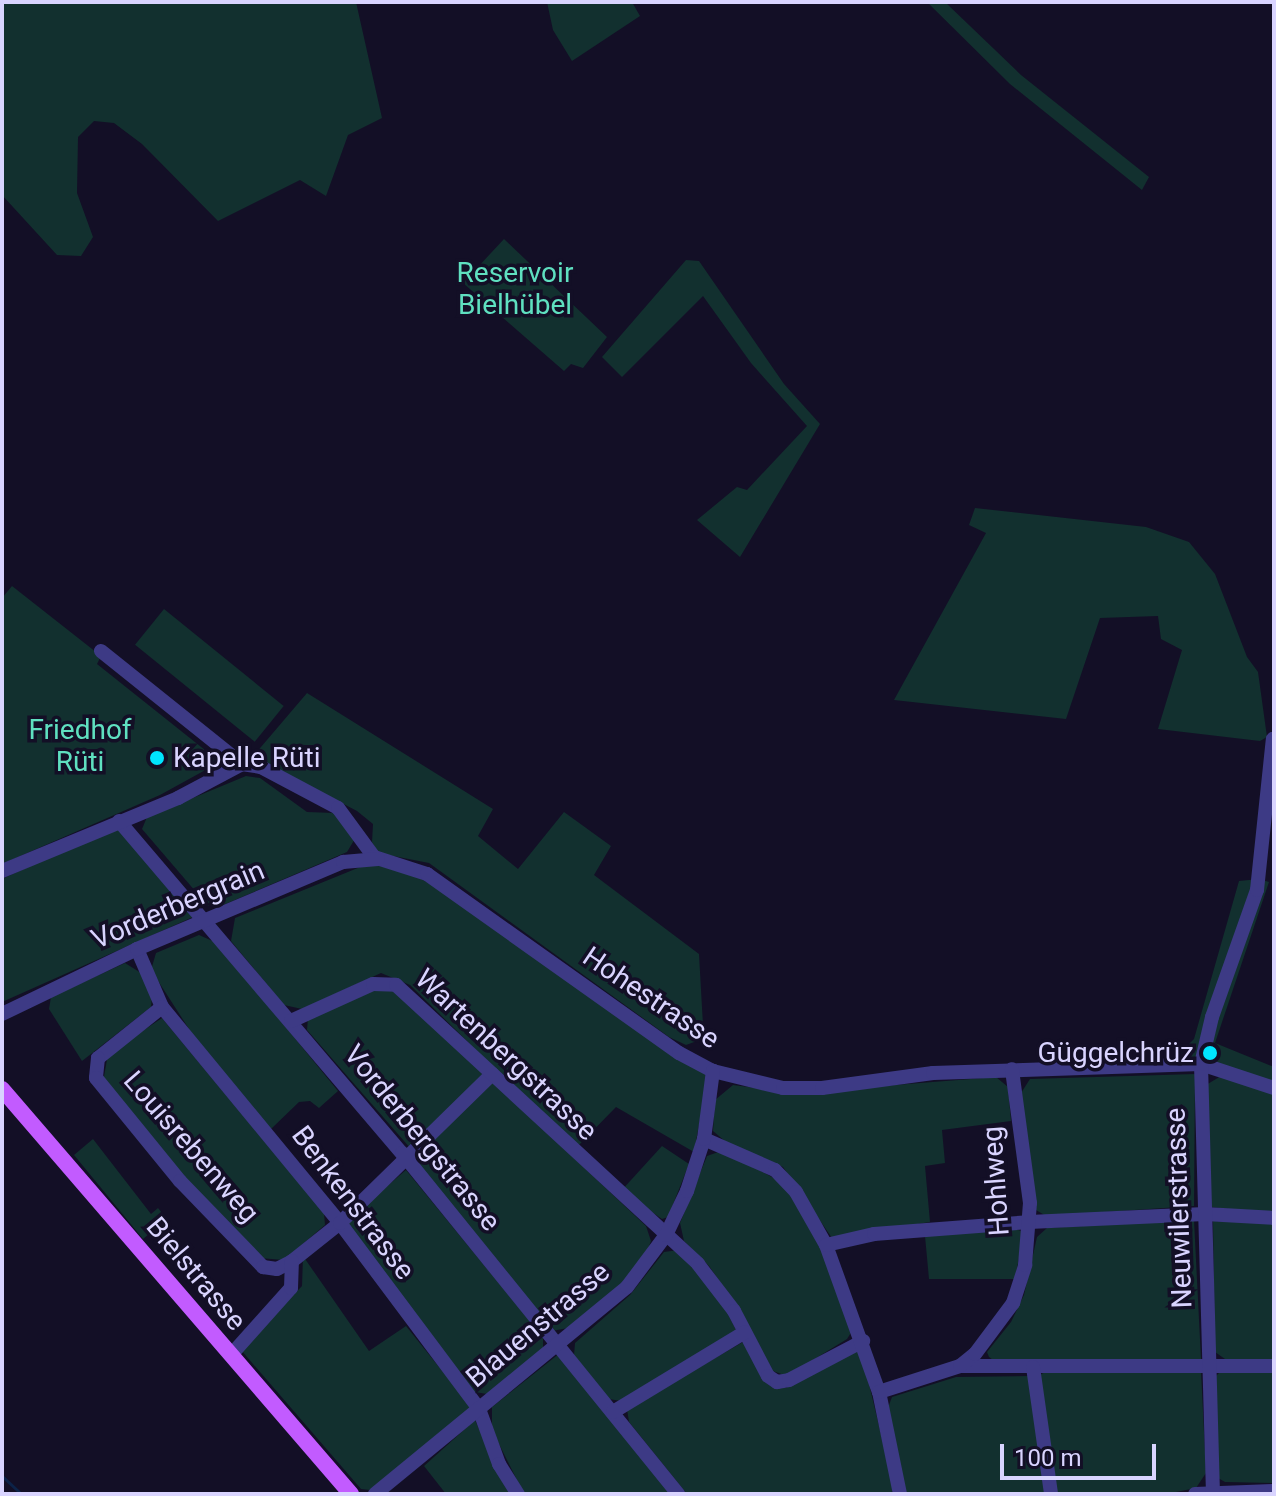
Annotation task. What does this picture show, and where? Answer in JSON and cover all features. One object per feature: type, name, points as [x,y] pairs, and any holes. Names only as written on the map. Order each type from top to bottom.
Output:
[{"type":"main road","name":"Bielstrasse","points":[[2,1089],[351,1494]]},
{"type":"street","points":[[101,651],[242,764],[261,767],[332,804],[378,859]]},
{"type":"street","name":"Neuwilerstrasse","points":[[1213,1492],[1201,1064],[1212,1017],[1257,890],[1273,739]]},
{"type":"street","points":[[2,871],[195,790],[242,764]]},
{"type":"street","name":"Vorderbergstrasse","points":[[119,821],[409,1161],[678,1494]]},
{"type":"street","name":"Hohestrasse","points":[[378,859],[415,867],[466,899],[679,1053],[713,1071],[783,1088],[1012,1069],[1201,1064],[1274,1088]]},
{"type":"street","name":"Vorderbergrain","points":[[2,1014],[137,949],[206,924],[343,862],[378,859]]},
{"type":"street","name":"Benkenstrasse","points":[[137,949],[162,1007],[340,1223],[479,1409],[499,1464],[518,1494]]},
{"type":"street","name":"Wartenbergstrasse","points":[[291,1021],[373,984],[396,985],[698,1264],[745,1332],[768,1376],[777,1382],[863,1341]]},
{"type":"street","name":"Louisrebenweg","points":[[162,1007],[98,1058],[96,1078],[180,1181],[263,1267],[277,1269],[292,1261]]},
{"type":"street","name":"Hohlweg","points":[[960,1366],[1013,1303],[1025,1265],[1029,1222],[1012,1069]]},
{"type":"street","name":"Blauenstrasse","points":[[375,1494],[627,1287],[666,1235],[704,1139],[713,1071]]},
{"type":"street","points":[[231,1355],[291,1288],[292,1261],[409,1161],[492,1074]]},
{"type":"street","points":[[704,1139],[775,1170],[796,1192],[826,1245],[879,1392],[900,1494]]},
{"type":"street","points":[[826,1245],[874,1234],[1029,1222],[1205,1214],[1274,1218]]},
{"type":"street","points":[[613,1412],[745,1332]]},
{"type":"street","points":[[879,1392],[960,1366],[1274,1366]]},
{"type":"street","points":[[1033,1367],[1051,1494]]},
{"type":"street","points":[[1195,1494],[1274,1491]]},
{"type":"green space","points":[[2,2],[356,2],[382,118],[348,135],[326,196],[300,180],[218,221],[142,144],[114,123],[94,121],[78,137],[77,193],[93,237],[81,256],[57,255],[2,195]]},
{"type":"green space","points":[[547,2],[632,2],[640,16],[572,61],[553,30]]},
{"type":"green space","points":[[927,2],[945,2],[1021,75],[1149,177],[1142,190],[1010,84]]},
{"type":"green space","name":"Reservoir Bielhübel","points":[[504,239],[607,337],[583,368],[571,364],[564,371],[463,283]]},
{"type":"green space","points":[[686,260],[699,261],[784,384],[820,424],[740,557],[697,520],[737,487],[747,490],[807,426],[751,363],[703,296],[622,377],[602,357]]},
{"type":"green space","points":[[975,508],[1146,527],[1189,542],[1215,574],[1247,657],[1258,672],[1267,737],[1260,741],[1158,729],[1182,650],[1161,639],[1158,616],[1100,618],[1066,719],[894,700],[986,533],[969,525]]},
{"type":"green space","name":"Friedhof Rüti","points":[[12,586],[101,656],[97,664],[220,762],[160,795],[2,864],[2,598]]},
{"type":"green space","points":[[164,609],[284,706],[255,742],[135,645]]},
{"type":"green space","points":[[307,693],[493,809],[478,836],[518,869],[564,812],[611,846],[594,875],[699,954],[703,1025],[697,1041],[686,1045],[669,1037],[429,863],[378,853],[372,842],[373,824],[357,811],[259,760],[255,754]]},
{"type":"green space","points":[[246,776],[260,778],[307,812],[334,813],[356,837],[347,852],[223,905],[208,906],[142,829],[147,817]]},
{"type":"green space","points":[[118,826],[193,917],[2,1002],[2,879]]},
{"type":"green space","points":[[370,863],[414,875],[463,902],[708,1076],[694,1152],[616,1107],[576,1148],[410,985],[381,973],[302,1009],[284,1005],[231,941],[235,918]]},
{"type":"green space","points":[[1259,879],[1269,882],[1215,1043],[1274,1067],[1274,1083],[1200,1057],[1176,1057],[1194,1039],[1239,881]]},
{"type":"green space","points":[[199,935],[217,943],[338,1091],[319,1108],[310,1101],[299,1102],[271,1129],[200,1046],[151,970],[156,953]]},
{"type":"green space","points":[[125,963],[141,973],[152,997],[151,1007],[82,1061],[49,1009],[51,997]]},
{"type":"green space","points":[[391,988],[487,1074],[411,1149],[307,1030],[308,1018],[374,989]]},
{"type":"green space","points":[[162,1018],[324,1213],[325,1225],[284,1260],[259,1258],[189,1186],[103,1082],[108,1054]]},
{"type":"green space","points":[[1195,1074],[1194,1206],[1046,1216],[1036,1210],[1021,1093],[1030,1079]]},
{"type":"green space","points":[[1221,1076],[1274,1093],[1274,1214],[1211,1207],[1206,1085]]},
{"type":"green space","points":[[996,1077],[1008,1087],[1011,1121],[942,1130],[945,1163],[925,1166],[930,1222],[832,1238],[783,1167],[726,1142],[713,1131],[715,1100],[733,1085],[794,1093]]},
{"type":"green space","points":[[492,1081],[646,1226],[651,1241],[641,1268],[568,1328],[552,1331],[419,1167],[419,1155]]},
{"type":"green space","points":[[93,1139],[151,1214],[158,1208],[167,1219],[143,1239],[74,1155]]},
{"type":"green space","points":[[662,1146],[689,1164],[668,1217],[662,1219],[621,1191]]},
{"type":"green space","points":[[724,1150],[784,1184],[818,1237],[852,1331],[847,1339],[787,1376],[770,1370],[741,1312],[709,1266],[684,1241],[680,1223],[707,1156]]},
{"type":"green space","points":[[406,1170],[543,1337],[543,1350],[487,1394],[475,1392],[345,1222]]},
{"type":"green space","points":[[1194,1220],[1201,1359],[996,1362],[989,1357],[987,1352],[1011,1322],[1024,1295],[1037,1237],[1047,1228]]},
{"type":"green space","points":[[1213,1221],[1274,1223],[1274,1359],[1225,1359],[1215,1352]]},
{"type":"green space","points":[[1012,1228],[1024,1232],[1015,1279],[929,1279],[925,1236]]},
{"type":"green space","points":[[679,1250],[723,1304],[737,1332],[621,1401],[609,1399],[574,1355],[575,1343],[630,1295],[664,1252]]},
{"type":"green space","points":[[303,1256],[369,1351],[406,1326],[472,1408],[370,1490],[361,1489],[241,1350],[302,1286]]},
{"type":"green space","points":[[743,1342],[764,1380],[786,1388],[860,1346],[894,1489],[890,1494],[687,1494],[629,1422],[627,1409]]},
{"type":"green space","points":[[560,1353],[672,1494],[524,1494],[492,1430],[492,1407]]},
{"type":"green space","points":[[1274,1369],[1274,1483],[1225,1482],[1218,1478],[1216,1376],[1221,1371]]},
{"type":"green space","points":[[1201,1371],[1206,1473],[1196,1488],[1166,1494],[1056,1494],[1038,1376],[1045,1372]]},
{"type":"green space","points":[[1029,1376],[1047,1494],[906,1494],[886,1413],[892,1397],[956,1377]]},
{"type":"green space","points":[[475,1420],[497,1469],[513,1494],[446,1494],[424,1466]]},
{"type":"waterway","points":[[2,1476],[21,1494]]},
{"type":"place","name":"Kapelle Rüti","points":[[157,758]]},
{"type":"place","name":"Güggelchrüz","points":[[1210,1053]]}]
